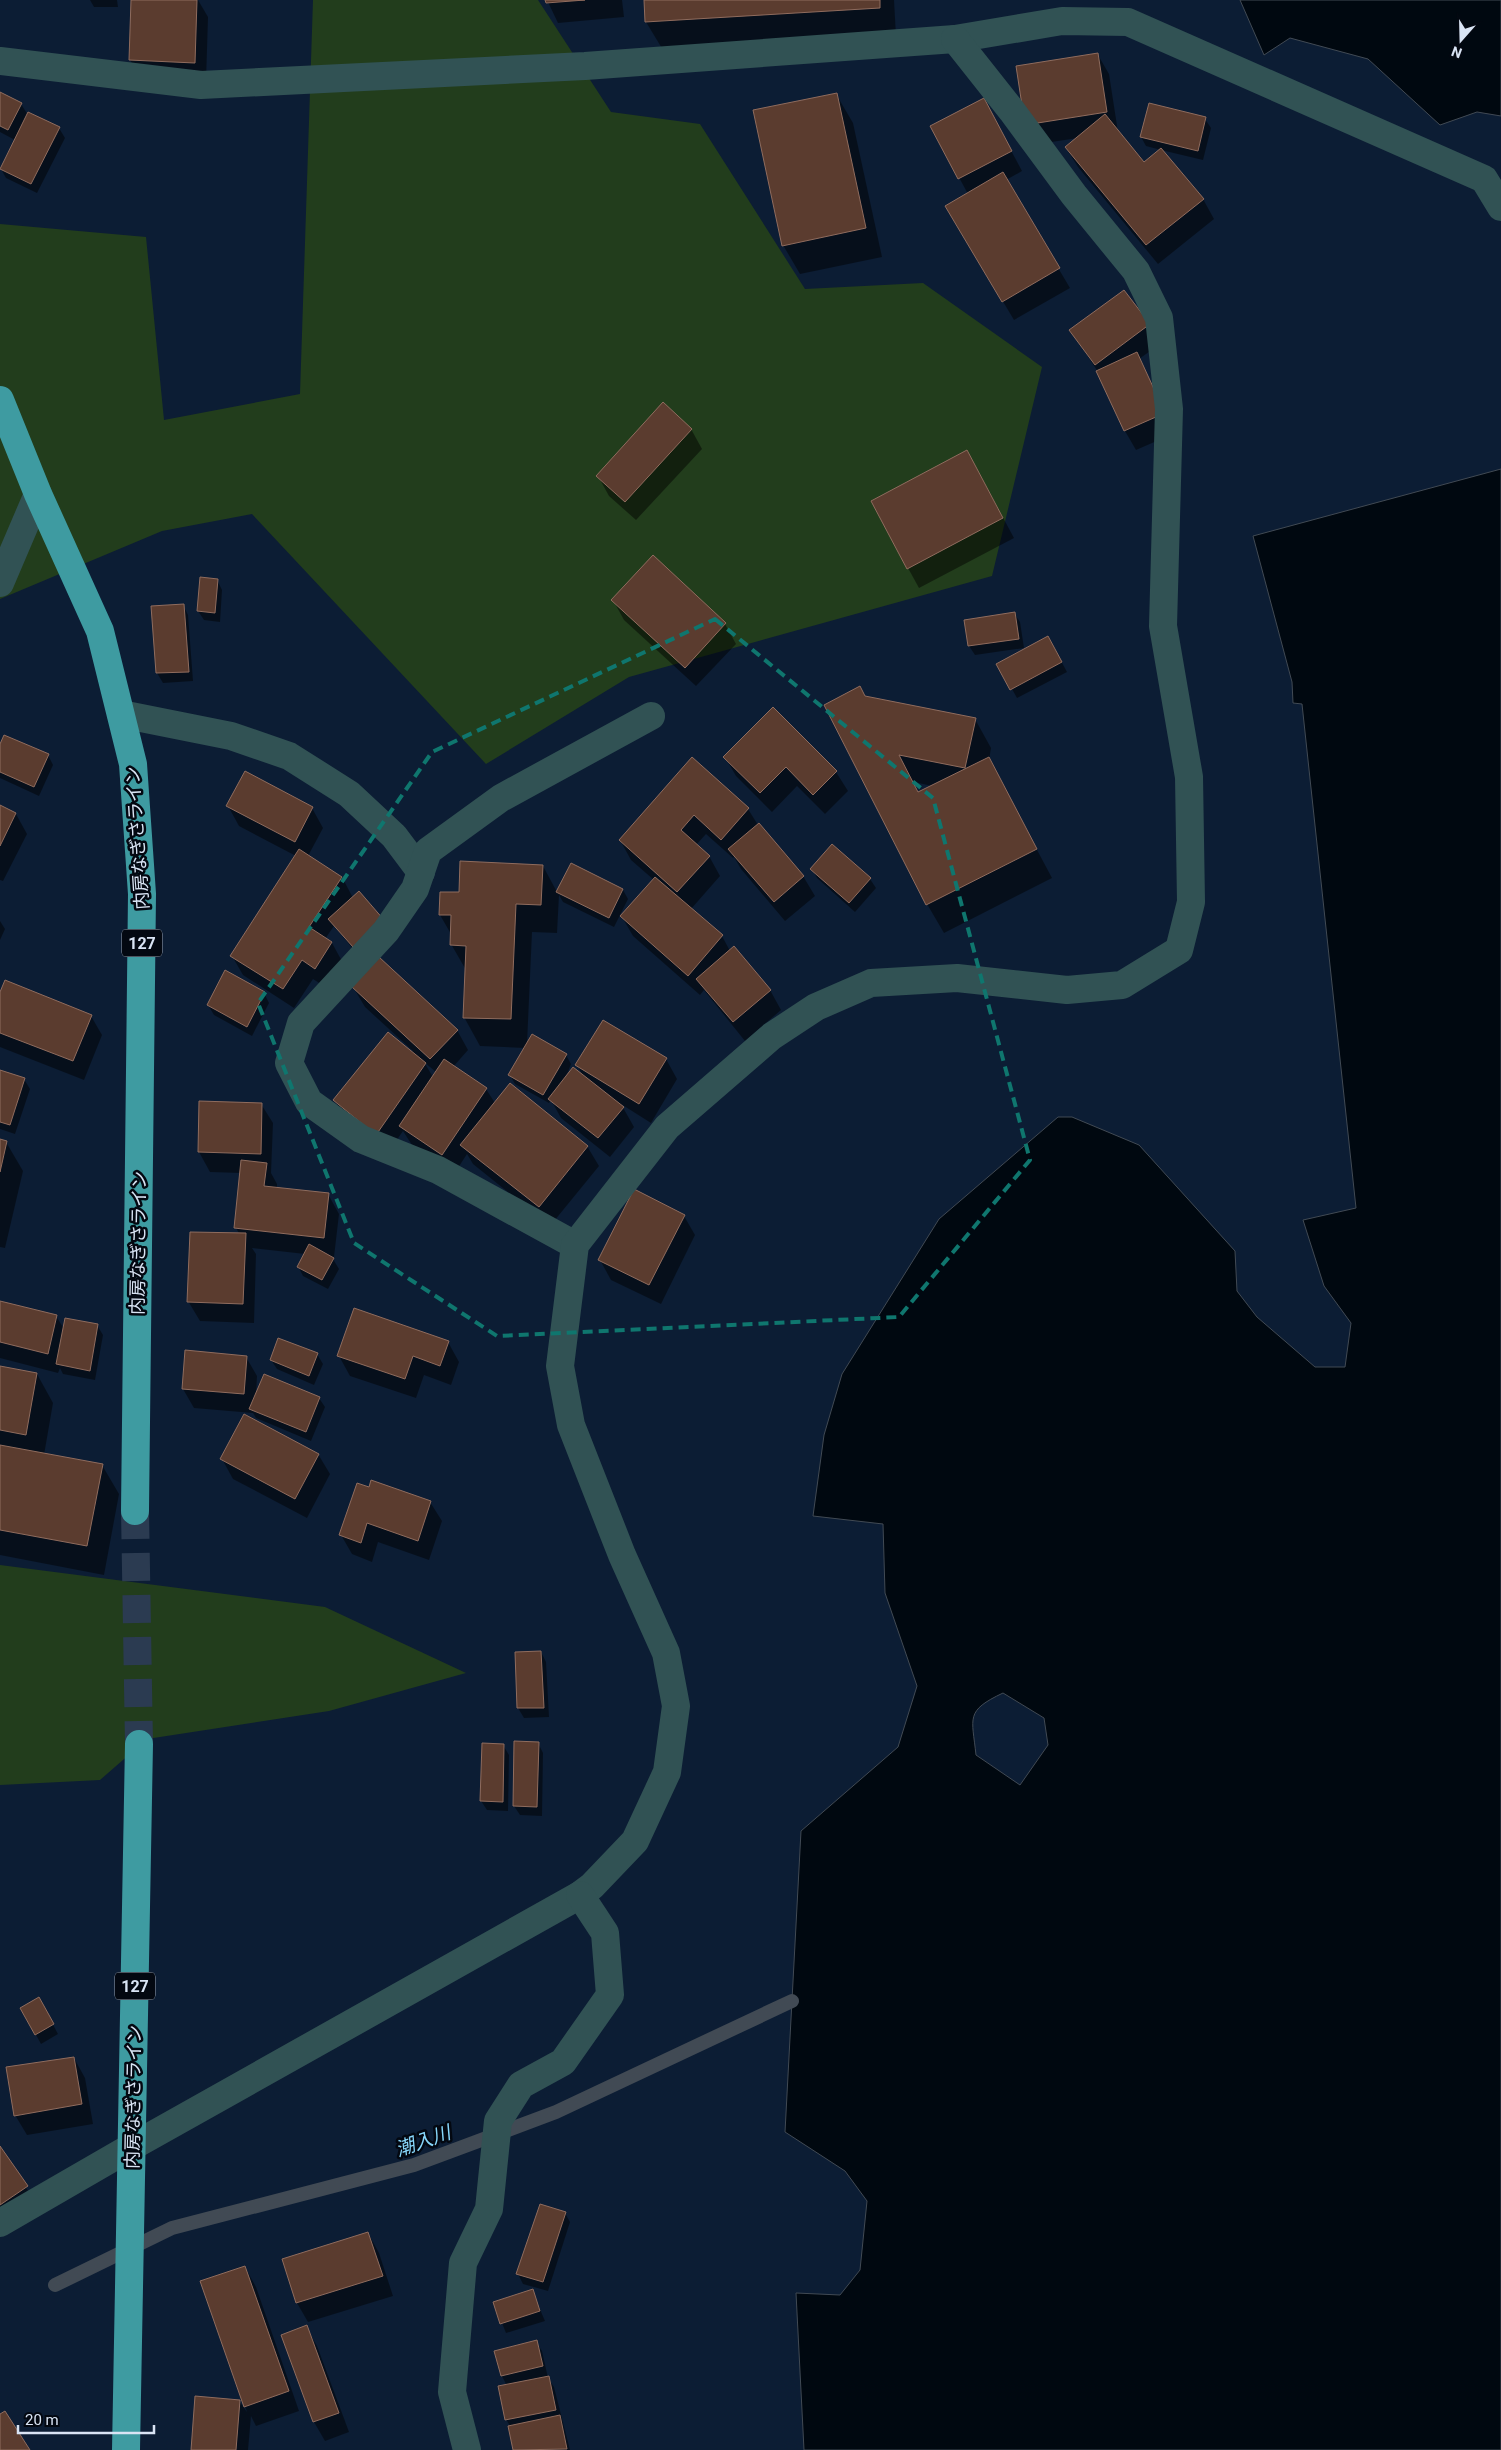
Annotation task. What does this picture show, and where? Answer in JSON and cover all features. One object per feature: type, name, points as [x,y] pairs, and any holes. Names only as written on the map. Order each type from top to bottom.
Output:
[{"type":"highway","name":"内房なぎさライン","points":[[0,400],[38,494],[100,631],[133,764],[142,894],[136,1511]]},
{"type":"highway","name":"内房なぎさライン","points":[[126,2450],[139,1744]]},
{"type":"street","points":[[0,61],[201,85],[585,66],[955,39],[1062,10],[1128,22],[1484,179],[1501,207]]},
{"type":"street","points":[[0,2223],[133,2146],[580,1895],[592,1886],[635,1841],[667,1772],[676,1706],[666,1653],[622,1555],[571,1425],[560,1366],[575,1246],[667,1127],[772,1036],[816,1007],[871,983],[957,978],[1067,990],[1122,985],[1179,950],[1191,902],[1189,777],[1163,626],[1170,409],[1159,318],[1136,271],[955,39]]},
{"type":"street","points":[[0,583],[38,494]]},
{"type":"street","points":[[121,714],[231,736],[289,756],[349,794],[394,836],[421,872]]},
{"type":"street","points":[[575,1246],[438,1170],[361,1139],[309,1102],[289,1062],[301,1023],[386,931],[415,889],[428,852],[501,798],[651,716]]},
{"type":"street","points":[[467,2450],[452,2392],[463,2263],[489,2209],[498,2121],[521,2085],[562,2062],[610,1995],[605,1933],[580,1895]]},
{"type":"highlighted area","points":[[715,619],[933,798],[1030,1160],[899,1317],[497,1336],[354,1243],[258,1003],[432,752]]},
{"type":"green space","points":[[313,0],[538,0],[611,112],[700,124],[805,289],[923,283],[1042,367],[992,576],[629,677],[486,764],[252,514],[162,531],[0,599],[0,224],[146,237],[164,420],[300,394]]},
{"type":"green space","points":[[0,1565],[325,1607],[466,1673],[329,1711],[147,1739],[100,1780],[0,1785]]},
{"type":"shaded area","points":[[1240,0],[1501,0],[1501,116],[1477,112],[1440,125],[1368,59],[1290,38],[1264,55]]},
{"type":"shaded area","points":[[1501,469],[1501,2450],[804,2450],[796,2293],[840,2295],[860,2270],[867,2201],[845,2171],[785,2132],[801,1831],[898,1747],[917,1686],[885,1593],[883,1524],[813,1516],[824,1435],[842,1374],[939,1219],[1058,1117],[1072,1117],[1139,1145],[1235,1251],[1237,1291],[1257,1317],[1315,1367],[1345,1367],[1351,1323],[1324,1286],[1303,1220],[1356,1208],[1302,704],[1293,703],[1292,682],[1253,536]],"holes":[[[1003,1693],[1044,1718],[1048,1745],[1020,1785],[976,1755],[973,1732],[974,1716],[982,1705],[991,1699]]]},
{"type":"building","points":[[131,0],[197,0],[195,63],[129,60]]},
{"type":"building","points":[[545,0],[585,0],[546,3]]},
{"type":"building","points":[[644,0],[880,0],[880,8],[645,22]]},
{"type":"building","points":[[1098,53],[1107,112],[1025,125],[1016,66]]},
{"type":"building","points":[[0,92],[22,103],[8,130],[0,126]]},
{"type":"building","points":[[837,93],[866,228],[782,246],[753,110]]},
{"type":"building","points":[[984,98],[1012,151],[958,179],[930,126]]},
{"type":"building","points":[[1149,103],[1206,117],[1198,151],[1140,137]]},
{"type":"building","points":[[28,112],[60,127],[31,184],[0,169]]},
{"type":"building","points":[[1105,114],[1144,162],[1161,148],[1204,199],[1146,245],[1065,147]]},
{"type":"building","points":[[1003,172],[1060,268],[1002,302],[945,206]]},
{"type":"building","points":[[1124,290],[1150,324],[1095,365],[1069,330]]},
{"type":"building","points":[[1137,352],[1165,413],[1124,431],[1096,371]]},
{"type":"building","points":[[663,402],[692,429],[625,502],[596,476]]},
{"type":"building","points":[[967,450],[1003,518],[907,569],[871,501]]},
{"type":"building","points":[[653,555],[726,623],[685,668],[611,600]]},
{"type":"building","points":[[200,577],[218,579],[215,613],[197,611]]},
{"type":"building","points":[[184,604],[189,672],[156,673],[151,606]]},
{"type":"building","points":[[1015,612],[1019,639],[968,646],[964,620]]},
{"type":"building","points":[[1048,636],[1062,662],[1010,690],[996,664]]},
{"type":"building","points":[[860,686],[865,696],[976,718],[965,768],[899,755],[918,792],[989,757],[1037,849],[926,905],[824,705]]},
{"type":"building","points":[[773,707],[837,771],[813,795],[786,767],[760,793],[723,757]]},
{"type":"building","points":[[4,735],[49,754],[34,787],[0,772],[0,744]]},
{"type":"building","points":[[692,757],[749,808],[721,840],[694,815],[681,830],[710,856],[677,892],[619,840]]},
{"type":"building","points":[[245,771],[313,807],[295,842],[226,806]]},
{"type":"building","points":[[0,805],[16,813],[0,846]]},
{"type":"building","points":[[759,823],[804,876],[774,902],[728,849]]},
{"type":"building","points":[[832,844],[871,878],[849,903],[810,869]]},
{"type":"building","points":[[299,849],[342,877],[309,927],[332,942],[315,969],[302,960],[283,989],[230,956]]},
{"type":"building","points":[[460,861],[543,865],[541,905],[516,904],[511,1019],[463,1018],[466,946],[450,945],[451,915],[439,915],[440,892],[459,892]]},
{"type":"building","points":[[571,863],[623,889],[609,918],[556,892]]},
{"type":"building","points":[[655,877],[723,935],[688,976],[620,916]]},
{"type":"building","points":[[359,891],[384,920],[353,947],[328,919]]},
{"type":"building","points":[[734,946],[771,990],[733,1022],[696,979]]},
{"type":"building","points":[[379,957],[458,1030],[430,1059],[352,987]]},
{"type":"building","points":[[225,970],[265,992],[247,1027],[207,1005]]},
{"type":"building","points":[[5,980],[92,1015],[73,1061],[0,1033],[0,992]]},
{"type":"building","points":[[603,1020],[667,1058],[639,1104],[575,1065]]},
{"type":"building","points":[[388,1032],[426,1063],[376,1135],[333,1100]]},
{"type":"building","points":[[532,1034],[567,1054],[543,1095],[508,1075]]},
{"type":"building","points":[[444,1059],[487,1088],[442,1155],[399,1126]]},
{"type":"building","points":[[573,1067],[624,1107],[598,1138],[548,1099]]},
{"type":"building","points":[[0,1070],[25,1078],[10,1125],[0,1122]]},
{"type":"building","points":[[510,1083],[588,1146],[539,1207],[460,1145]]},
{"type":"building","points":[[199,1101],[262,1103],[261,1154],[198,1152]]},
{"type":"building","points":[[0,1139],[7,1141],[0,1172]]},
{"type":"building","points":[[241,1160],[267,1163],[264,1186],[329,1193],[324,1238],[234,1228]]},
{"type":"building","points":[[634,1189],[685,1215],[649,1285],[598,1260]]},
{"type":"building","points":[[190,1232],[246,1233],[243,1304],[187,1302]]},
{"type":"building","points":[[309,1244],[334,1258],[322,1280],[297,1267]]},
{"type":"building","points":[[0,1301],[57,1315],[48,1354],[0,1342]]},
{"type":"building","points":[[354,1308],[449,1341],[440,1366],[413,1356],[405,1379],[337,1356]]},
{"type":"building","points":[[65,1318],[98,1324],[90,1371],[56,1364]]},
{"type":"building","points":[[278,1338],[318,1353],[309,1376],[270,1360]]},
{"type":"building","points":[[185,1350],[247,1356],[244,1394],[182,1389]]},
{"type":"building","points":[[0,1366],[37,1373],[26,1435],[0,1430]]},
{"type":"building","points":[[264,1374],[320,1397],[306,1432],[249,1409]]},
{"type":"building","points":[[244,1414],[319,1454],[295,1499],[220,1459]]},
{"type":"building","points":[[0,1445],[103,1464],[87,1546],[0,1530]]},
{"type":"building","points":[[371,1480],[431,1501],[418,1541],[367,1523],[361,1543],[339,1535],[357,1483],[369,1487]]},
{"type":"building","points":[[541,1651],[544,1708],[517,1708],[515,1652]]},
{"type":"building","points":[[514,1741],[539,1742],[537,1807],[513,1806]]},
{"type":"building","points":[[482,1743],[504,1744],[503,1802],[480,1801]]},
{"type":"building","points":[[39,1997],[54,2024],[35,2035],[20,2008]]},
{"type":"building","points":[[74,2057],[82,2104],[14,2116],[6,2067]]},
{"type":"building","points":[[0,2146],[28,2186],[0,2205]]},
{"type":"building","points":[[540,2204],[566,2212],[543,2282],[516,2274]]},
{"type":"building","points":[[368,2232],[383,2276],[296,2303],[282,2259]]},
{"type":"building","points":[[245,2266],[289,2391],[244,2407],[200,2281]]},
{"type":"building","points":[[533,2289],[540,2311],[500,2324],[493,2302]]},
{"type":"building","points":[[307,2325],[339,2413],[313,2422],[281,2335]]},
{"type":"building","points":[[537,2340],[543,2366],[501,2376],[494,2351]]},
{"type":"building","points":[[549,2376],[556,2410],[505,2420],[498,2386]]},
{"type":"building","points":[[195,2396],[240,2400],[236,2450],[191,2450]]},
{"type":"building","points":[[5,2411],[30,2450],[0,2450],[0,2414]]},
{"type":"building","points":[[560,2415],[567,2449],[513,2450],[508,2426]]},
{"type":"waterway","name":"潮入川","points":[[55,2285],[172,2228],[414,2165],[556,2112],[792,2001]]},
{"type":"tunnel","points":[[135,1511],[139,1744]]}]
